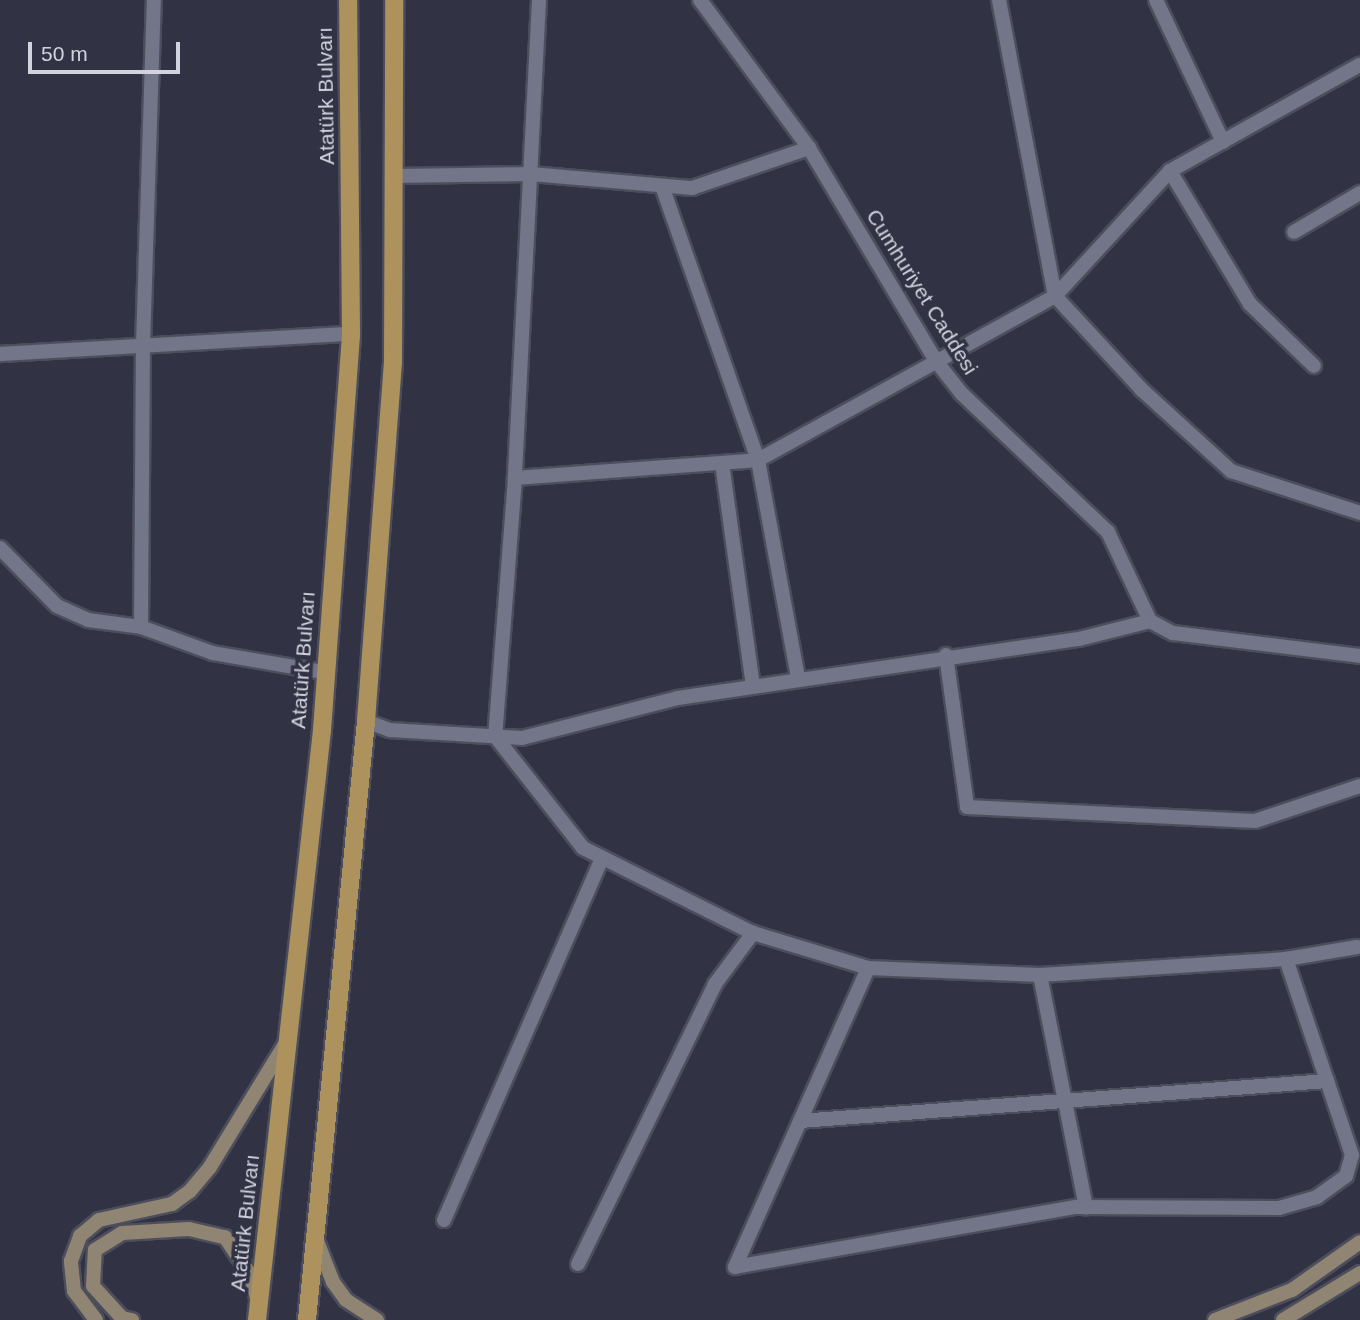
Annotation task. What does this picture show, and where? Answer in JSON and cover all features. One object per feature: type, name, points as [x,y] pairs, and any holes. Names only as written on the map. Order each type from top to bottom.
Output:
[{"type":"main road","name":"Atatürk Bulvarı","points":[[258,1313],[322,730],[323,672],[351,334],[348,0]]},
{"type":"main road","points":[[307,1320],[366,721],[393,363],[394,0]]},
{"type":"main road","points":[[96,1320],[74,1291],[71,1261],[80,1236],[99,1220],[172,1204],[190,1191],[210,1167],[288,1040]]},
{"type":"main road","points":[[132,1320],[122,1318],[93,1286],[91,1263],[95,1250],[105,1240],[156,1229],[189,1229],[225,1237],[249,1273],[258,1313]]},
{"type":"main road","points":[[315,1235],[333,1282],[346,1300],[377,1320]]},
{"type":"main road","points":[[1214,1320],[1292,1290],[1360,1242]]},
{"type":"main road","points":[[1283,1320],[1360,1273]]},
{"type":"street","points":[[141,627],[143,345],[154,0]]},
{"type":"street","points":[[539,0],[516,478],[495,736],[583,848],[753,933],[868,968],[1040,975],[1286,960],[1357,947]]},
{"type":"street","name":"Cumhuriyet Caddesi","points":[[700,0],[809,148],[936,361],[962,394],[1108,532],[1150,621]]},
{"type":"street","points":[[999,0],[1055,296],[1141,389],[1231,471],[1360,513]]},
{"type":"street","points":[[1156,0],[1223,142]]},
{"type":"street","points":[[516,478],[758,460],[1055,296],[1170,171],[1360,65]]},
{"type":"street","points":[[394,176],[531,174],[692,188],[809,148]]},
{"type":"street","points":[[1170,171],[1250,304],[1314,366]]},
{"type":"street","points":[[662,186],[758,460],[798,679]]},
{"type":"street","points":[[1294,232],[1360,193]]},
{"type":"street","points":[[0,354],[351,334]]},
{"type":"street","points":[[722,463],[753,686]]},
{"type":"street","points":[[0,548],[57,606],[88,620],[141,627],[213,653],[323,672]]},
{"type":"street","points":[[366,721],[390,730],[522,738],[678,698],[946,655],[1079,639],[1150,621],[1172,633],[1360,656]]},
{"type":"street","points":[[946,655],[967,807],[1255,821],[1360,786]]},
{"type":"street","points":[[444,1220],[602,858]]},
{"type":"street","points":[[578,1264],[715,985],[753,933]]},
{"type":"street","points":[[868,968],[735,1267],[889,1237],[1086,1207],[1279,1208],[1317,1197],[1346,1176],[1352,1155],[1286,960]]},
{"type":"street","points":[[1040,975],[1086,1207]]},
{"type":"street","points":[[800,1121],[1327,1081]]}]
